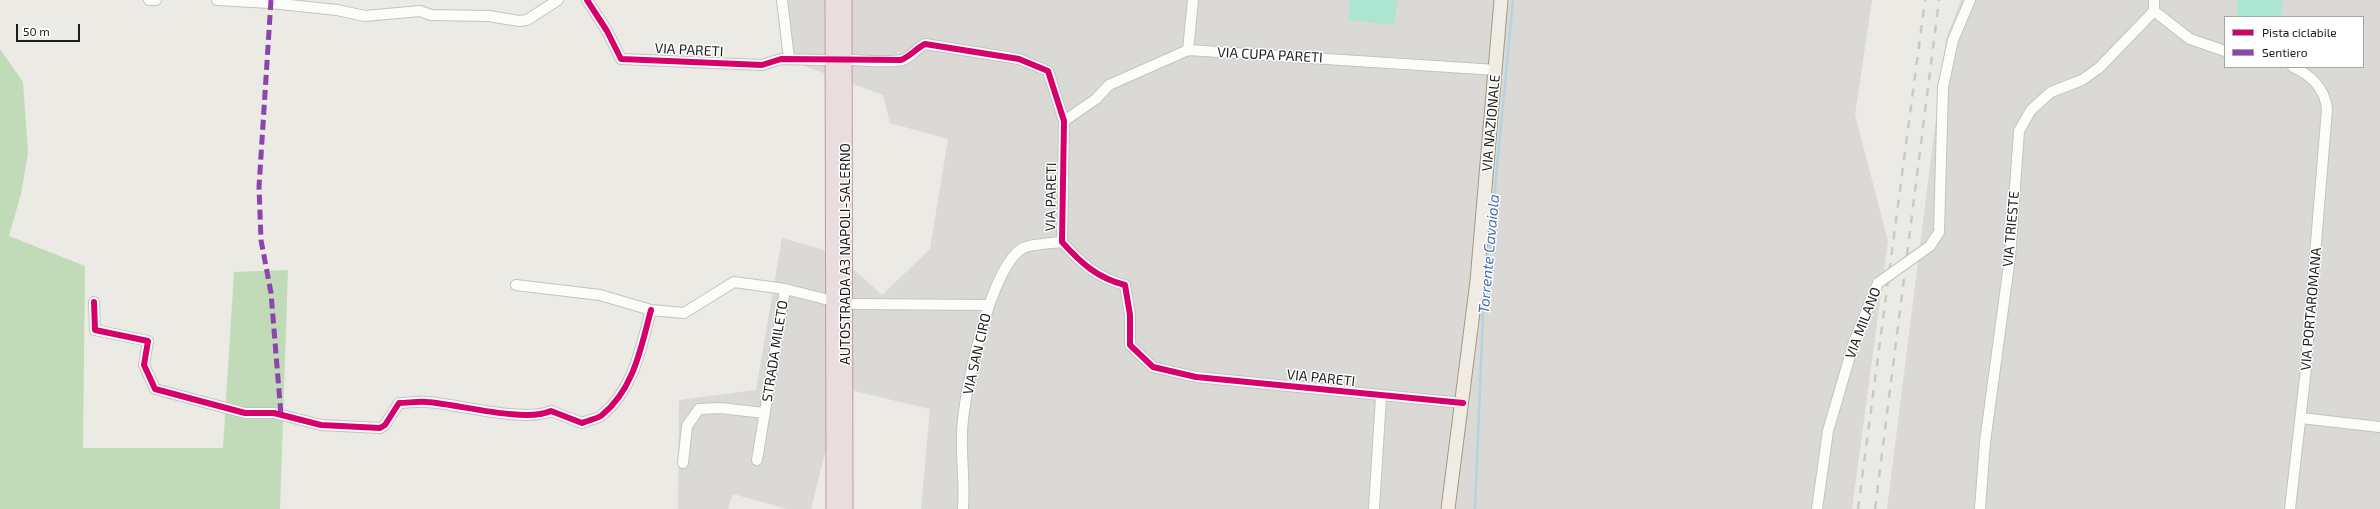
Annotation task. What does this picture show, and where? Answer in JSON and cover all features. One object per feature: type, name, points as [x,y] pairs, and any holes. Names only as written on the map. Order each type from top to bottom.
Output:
[{"type":"highway","name":"AUTOSTRADA A3 NAPOLI-SALERNO","points":[[833,0],[834,509]]},
{"type":"highway","name":"AUTOSTRADA A3 NAPOLI-SALERNO","points":[[844,0],[845,509]]},
{"type":"main road","name":"VIA NAZIONALE","points":[[1448,509],[1463,404],[1477,280],[1502,0]]},
{"type":"street","points":[[149,0],[156,0]]},
{"type":"street","points":[[217,0],[271,3],[337,10],[365,16],[420,11],[431,15],[489,16],[519,21],[527,20],[558,0]]},
{"type":"street","name":"VIA PARETI","points":[[587,0],[606,30],[621,59],[755,65],[789,59],[824,60]]},
{"type":"street","points":[[782,0],[789,59]]},
{"type":"street","points":[[1188,50],[1193,0]]},
{"type":"street","name":"VIA MILANO","points":[[1817,509],[1828,432],[1854,342],[1878,283],[1930,246],[1939,232],[1943,87],[1953,40],[1970,0]]},
{"type":"street","points":[[2154,0],[2154,11],[2190,39],[2224,51]]},
{"type":"street","name":"VIA TRIESTE","points":[[1980,509],[1985,442],[2010,257],[2019,131],[2031,110],[2051,92],[2082,80],[2099,68],[2154,11]]},
{"type":"street","name":"VIA PARETI","points":[[850,60],[902,60],[911,56],[916,48],[925,44],[1019,59],[1048,71],[1064,121],[1062,242],[1084,266],[1108,281],[1125,285],[1130,315],[1130,345],[1153,367],[1196,377],[1381,397],[1463,404]]},
{"type":"street","name":"VIA CUPA PARETI","points":[[1064,121],[1096,99],[1109,85],[1188,50],[1496,70]]},
{"type":"street","name":"VIA PORTAROMANA","points":[[2290,509],[2301,418],[2327,108],[2321,89],[2306,74],[2295,68]]},
{"type":"street","name":"VIA SAN CIRO","points":[[963,509],[962,432],[971,372],[988,305],[1006,265],[1023,248],[1062,242]]},
{"type":"street","points":[[516,285],[600,295],[651,310],[684,313],[734,282],[785,289],[825,299]]},
{"type":"street","name":"STRADA MILETO","points":[[757,460],[785,289]]},
{"type":"street","points":[[94,302],[94,330],[148,341],[144,365],[156,389],[245,413],[274,413],[321,425],[380,428],[386,426],[399,403],[426,402],[500,412],[541,415],[551,411],[582,423],[602,416],[625,390],[635,368],[651,310]]},
{"type":"street","points":[[854,304],[988,305]]},
{"type":"street","points":[[1374,509],[1381,397]]},
{"type":"street","name":"STRADA MILETO","points":[[683,463],[687,426],[699,409],[720,408],[765,414]]},
{"type":"street","points":[[2301,418],[2380,427]]},
{"type":"shaded area","points":[[780,0],[1872,0],[1855,115],[1888,241],[1852,509],[921,509],[930,409],[841,388],[811,509],[787,509],[733,494],[728,509],[678,509],[679,400],[756,390],[782,238],[835,253],[882,295],[930,249],[948,139],[890,123],[883,95],[788,60]]},
{"type":"shaded area","points":[[1961,0],[2380,0],[2380,509],[1887,509],[1946,39]]},
{"type":"green space","points":[[1350,0],[1397,0],[1395,25],[1348,20]]},
{"type":"green space","points":[[2238,0],[2283,0],[2281,16],[2236,16]]},
{"type":"green space","points":[[0,49],[23,82],[28,153],[21,194],[9,236],[85,266],[83,448],[223,448],[234,272],[288,270],[280,509],[0,509]]},
{"type":"waterway","name":"Torrente Cavaiola","points":[[1475,509],[1483,314],[1513,0]]},
{"type":"railway","points":[[1858,509],[1925,0]]},
{"type":"railway","points":[[1875,509],[1939,0]]},
{"type":"marked path","points":[[271,0],[259,187],[261,240],[271,293],[281,415]]},
{"type":"cycle path","points":[[587,0],[607,31],[621,59],[762,65],[781,59],[901,60],[908,57],[925,44],[1019,59],[1048,71],[1064,121],[1062,242],[1090,269],[1106,278],[1125,285],[1130,315],[1130,345],[1153,367],[1196,377],[1463,403]]},
{"type":"cycle path","points":[[94,302],[95,330],[148,341],[144,365],[155,389],[245,413],[274,413],[321,425],[380,428],[385,425],[399,403],[417,402],[440,403],[508,414],[525,415],[551,411],[582,423],[598,418],[613,405],[629,380],[640,353],[651,310]]}]
